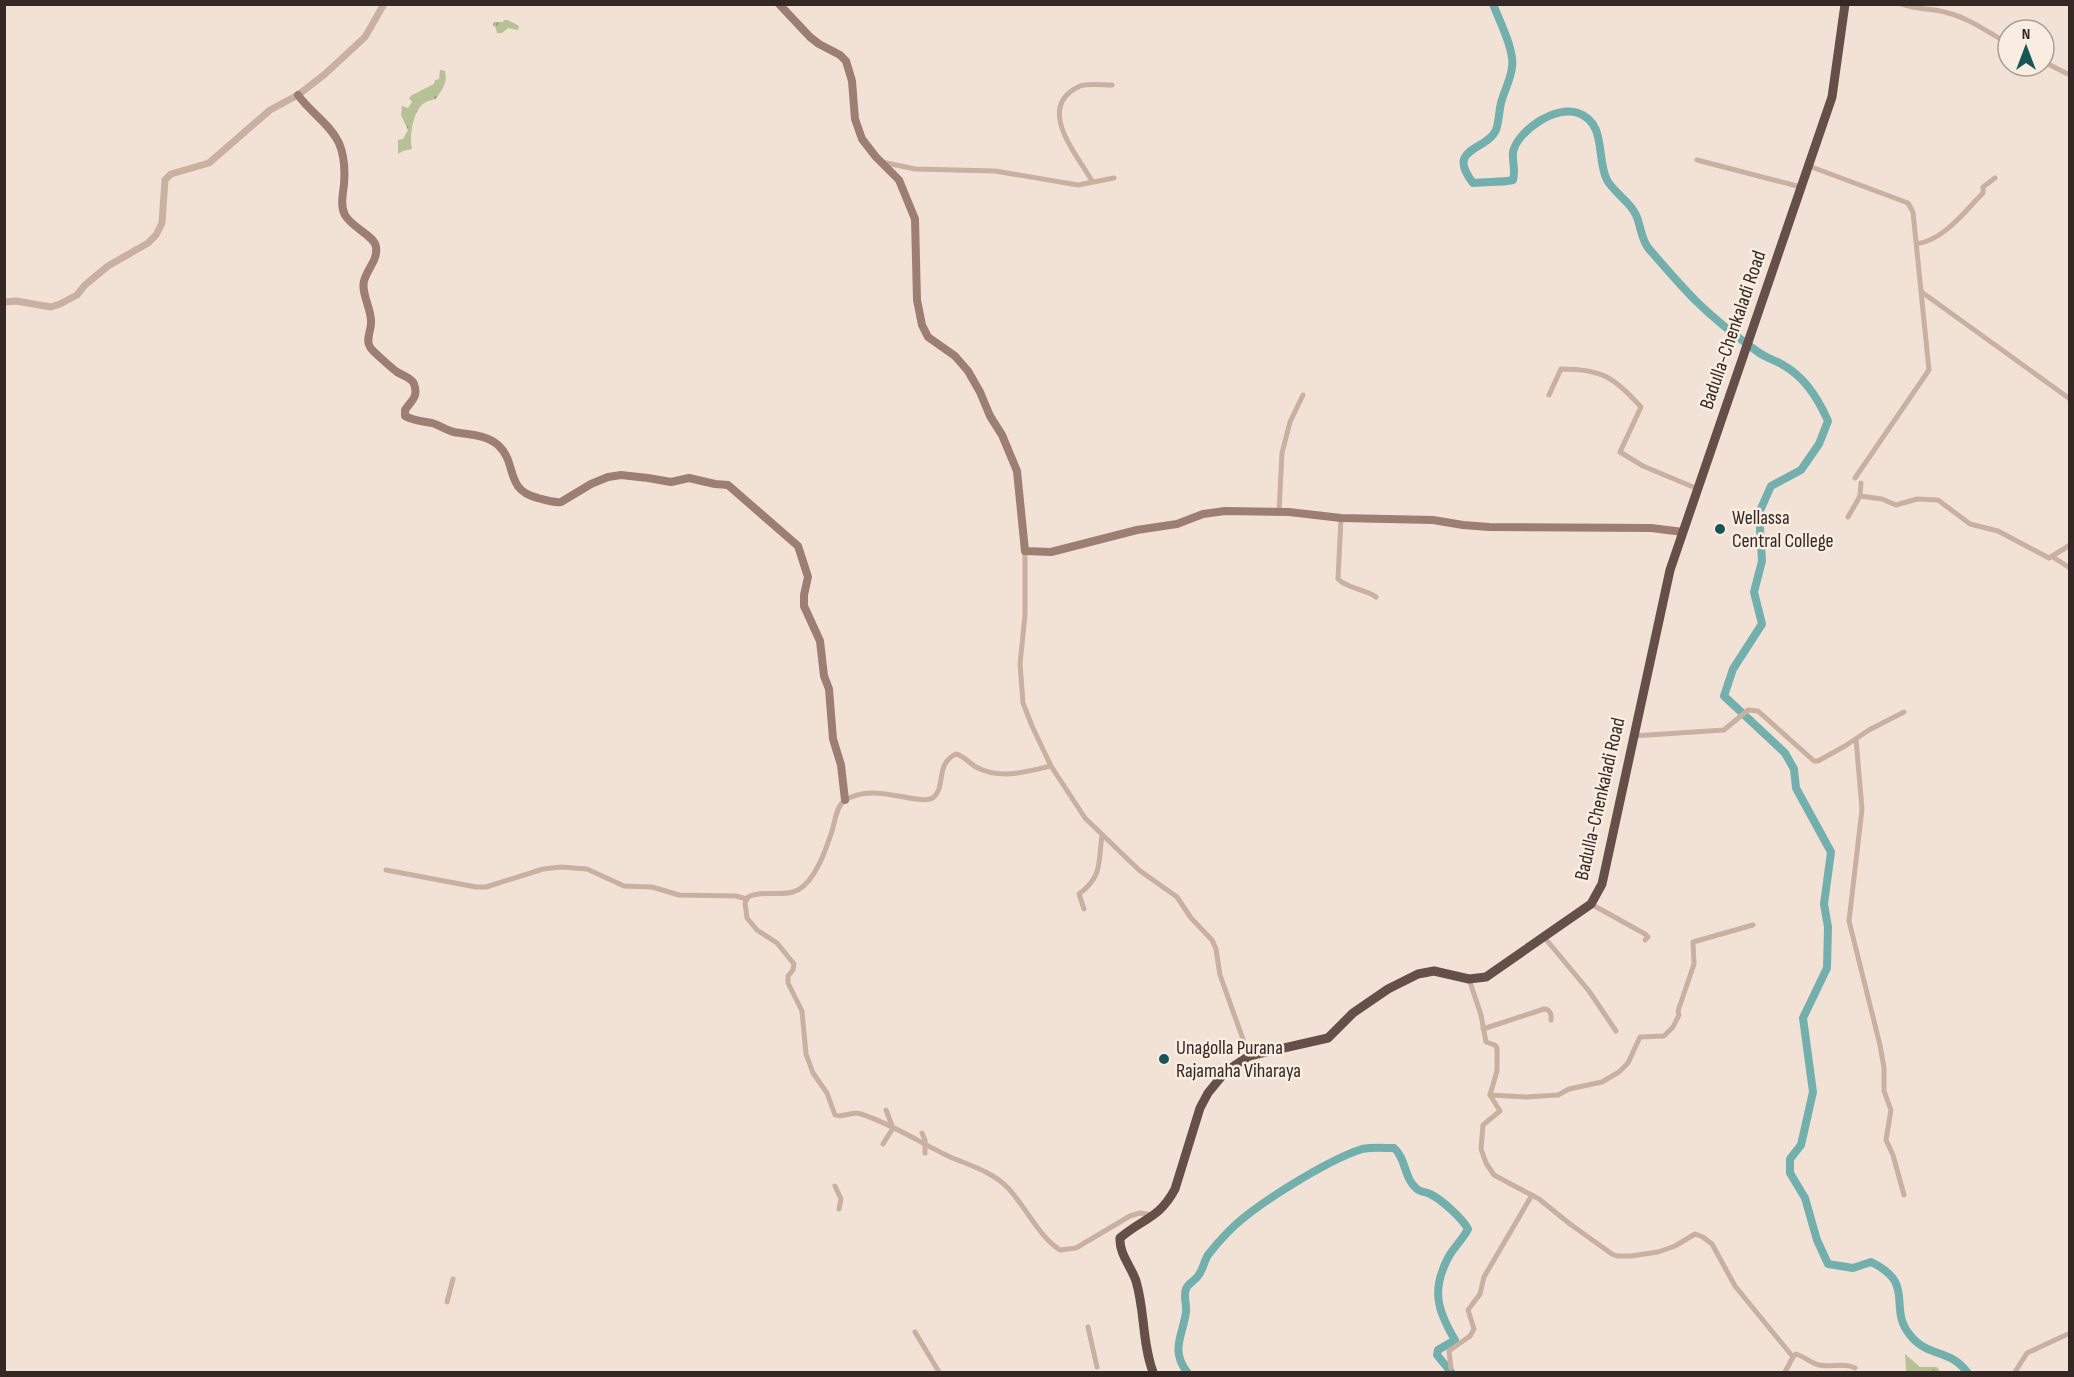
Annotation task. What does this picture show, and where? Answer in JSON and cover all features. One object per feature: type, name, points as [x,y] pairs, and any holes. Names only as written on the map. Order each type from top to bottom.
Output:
[{"type":"highway","name":"Badulla-Chenkaladi Road","points":[[1469,979],[1486,977],[1591,904],[1602,884],[1670,570],[1832,97],[1845,4]]},
{"type":"highway","points":[[1153,1372],[1144,1342],[1137,1284],[1119,1246],[1120,1238],[1134,1226],[1155,1216],[1169,1200],[1175,1189],[1200,1108],[1208,1094],[1230,1069],[1249,1056],[1328,1038],[1353,1013],[1388,989],[1418,974],[1434,971],[1469,979]]},
{"type":"main road","points":[[780,4],[810,37],[846,61],[852,81],[855,119],[862,139],[880,162],[899,180],[915,219],[917,300],[922,326],[928,337],[955,357],[968,371],[1002,435],[1017,471],[1025,551],[1051,552],[1137,530],[1177,524],[1203,514],[1225,511],[1278,512],[1341,518],[1433,520],[1489,527],[1650,528],[1683,532]]},
{"type":"main road","points":[[298,95],[328,127],[340,144],[344,166],[342,204],[344,214],[352,225],[374,240],[376,245],[376,257],[364,280],[364,289],[370,305],[371,330],[368,339],[370,347],[395,371],[412,381],[415,396],[405,410],[405,416],[415,421],[433,423],[452,431],[489,440],[500,447],[521,491],[532,496],[561,502],[591,484],[608,477],[621,476],[648,477],[671,482],[689,478],[728,485],[798,546],[808,577],[804,606],[820,641],[824,675],[829,689],[833,739],[841,765],[845,800]]},
{"type":"street","points":[[4,302],[16,301],[51,307],[60,304],[77,295],[85,285],[108,266],[148,243],[156,235],[162,223],[165,180],[171,174],[209,163],[270,110],[298,95],[325,74],[365,37],[384,4]]},
{"type":"street","points":[[1901,4],[1915,9],[1955,15],[1996,37]]},
{"type":"street","points":[[2056,68],[2070,75]]},
{"type":"street","points":[[1092,181],[1060,128],[1058,116],[1066,97],[1081,86],[1113,85]]},
{"type":"street","points":[[1697,160],[1801,187]]},
{"type":"street","points":[[880,162],[915,169],[995,171],[1078,185],[1114,178]]},
{"type":"street","points":[[1809,166],[1908,203],[1913,212],[1923,292],[1929,370],[1855,478]]},
{"type":"street","points":[[1917,244],[1925,243],[1949,228],[1983,193],[1983,187],[1995,178]]},
{"type":"street","points":[[1923,292],[2070,399]]},
{"type":"street","points":[[1550,395],[1561,369],[1596,372],[1610,378],[1641,407],[1620,452],[1643,466],[1698,489]]},
{"type":"street","points":[[1278,512],[1282,453],[1290,422],[1303,395]]},
{"type":"street","points":[[1848,517],[1860,496],[1861,483]]},
{"type":"street","points":[[1860,496],[1882,499],[1896,505],[1917,499],[1938,500],[1970,524],[1998,531],[2049,558],[2070,545]]},
{"type":"street","points":[[1341,518],[1338,579],[1343,584],[1376,597]]},
{"type":"street","points":[[1025,551],[1025,615],[1020,664],[1023,703],[1051,766],[1085,818],[1139,870],[1177,897],[1191,918],[1212,940],[1216,949],[1220,975],[1249,1056]]},
{"type":"street","points":[[2053,557],[2070,568]]},
{"type":"street","points":[[1634,736],[1724,730],[1748,710],[1758,711],[1814,760],[1823,758],[1884,721],[1904,712]]},
{"type":"street","points":[[1856,738],[1862,809],[1849,921],[1884,1068],[1884,1091],[1891,1110],[1886,1140],[1893,1155],[1904,1195]]},
{"type":"street","points":[[1051,766],[998,775],[975,766],[956,754],[950,757],[944,765],[938,789],[931,799],[912,799],[882,792],[867,793],[845,800],[838,810],[817,868],[804,886],[790,893],[752,894],[745,903],[747,918],[757,930],[777,943],[794,964],[788,976],[788,983],[802,1011],[806,1054],[813,1073],[827,1093],[835,1115],[840,1117],[854,1113],[893,1128],[947,1156],[983,1170],[1007,1187],[1050,1244],[1060,1251],[1076,1248],[1131,1216],[1140,1213],[1155,1216]]},
{"type":"street","points":[[1084,909],[1078,894],[1090,885],[1097,875],[1102,836]]},
{"type":"street","points":[[386,870],[486,887],[543,869],[578,868],[599,874],[624,886],[652,887],[679,895],[736,896],[747,899]]},
{"type":"street","points":[[1591,904],[1647,935],[1645,940]]},
{"type":"street","points":[[1490,1095],[1526,1097],[1558,1095],[1569,1089],[1602,1083],[1628,1063],[1640,1037],[1664,1036],[1673,1027],[1679,1015],[1678,1011],[1694,964],[1693,942],[1753,925]]},
{"type":"street","points":[[1544,937],[1589,991],[1616,1031]]},
{"type":"street","points":[[1469,979],[1481,1014],[1486,1042],[1497,1048],[1497,1071],[1490,1095],[1500,1112],[1483,1125],[1481,1149],[1494,1175],[1539,1198],[1594,1242],[1617,1256],[1658,1252],[1695,1234],[1703,1236],[1713,1245],[1742,1295],[1793,1357]]},
{"type":"street","points":[[1483,1029],[1544,1009],[1552,1015],[1551,1020]]},
{"type":"street","points":[[886,1110],[893,1128]]},
{"type":"street","points":[[883,1144],[893,1128]]},
{"type":"street","points":[[922,1133],[926,1144],[925,1153]]},
{"type":"street","points":[[836,1186],[841,1199],[839,1209]]},
{"type":"street","points":[[1451,1368],[1449,1351],[1470,1336],[1474,1329],[1468,1310],[1480,1294],[1484,1277],[1532,1195]]},
{"type":"street","points":[[447,1302],[453,1279]]},
{"type":"street","points":[[1088,1327],[1097,1367]]},
{"type":"street","points":[[915,1332],[939,1372]]},
{"type":"street","points":[[2015,1372],[2027,1353],[2068,1336]]},
{"type":"street","points":[[1785,1372],[1793,1357],[1798,1355],[1821,1366],[1844,1365],[1855,1368]]},
{"type":"green space","points":[[504,20],[519,26],[518,30],[508,28],[502,33],[497,33],[494,22]]},
{"type":"green space","points":[[440,70],[445,71],[444,86],[436,99],[426,102],[418,110],[412,130],[412,149],[398,154],[398,140],[403,139],[408,130],[401,115],[402,106],[408,108],[412,102],[409,98],[412,95],[434,84],[435,80],[439,79]]},
{"type":"green space","points":[[1905,1354],[1920,1367],[1937,1367],[1940,1372],[1906,1372]]},
{"type":"waterway","points":[[1493,4],[1509,44],[1512,67],[1501,103],[1496,130],[1491,137],[1466,156],[1464,162],[1466,171],[1473,183],[1513,180],[1513,152],[1516,144],[1539,121],[1569,111],[1587,118],[1597,133],[1607,180],[1633,210],[1649,249],[1689,294],[1718,321],[1758,352],[1798,376],[1815,396],[1828,421],[1819,444],[1801,470],[1771,486],[1759,513],[1762,561],[1754,592],[1762,624],[1733,669],[1724,696],[1785,753],[1794,769],[1796,788],[1831,852],[1824,904],[1828,927],[1827,968],[1803,1018],[1813,1092],[1801,1145],[1790,1159],[1790,1173],[1805,1198],[1817,1240],[1828,1264],[1853,1268],[1871,1262],[1885,1270],[1897,1287],[1901,1315],[1910,1335],[1924,1347],[1953,1359],[1967,1372]]},
{"type":"waterway","points":[[1187,1372],[1179,1357],[1178,1349],[1186,1312],[1185,1292],[1188,1285],[1200,1274],[1207,1257],[1215,1246],[1240,1220],[1292,1184],[1362,1149],[1378,1148],[1394,1148],[1401,1157],[1413,1185],[1418,1190],[1435,1196],[1468,1229],[1449,1256],[1443,1268],[1438,1289],[1440,1309],[1455,1340],[1438,1350],[1437,1355],[1451,1372]]},
{"type":"place","name":"Wellassa Central College","points":[[1720,529]]},
{"type":"place","name":"Unagolla Purana Rajamaha Viharaya","points":[[1164,1059]]}]
